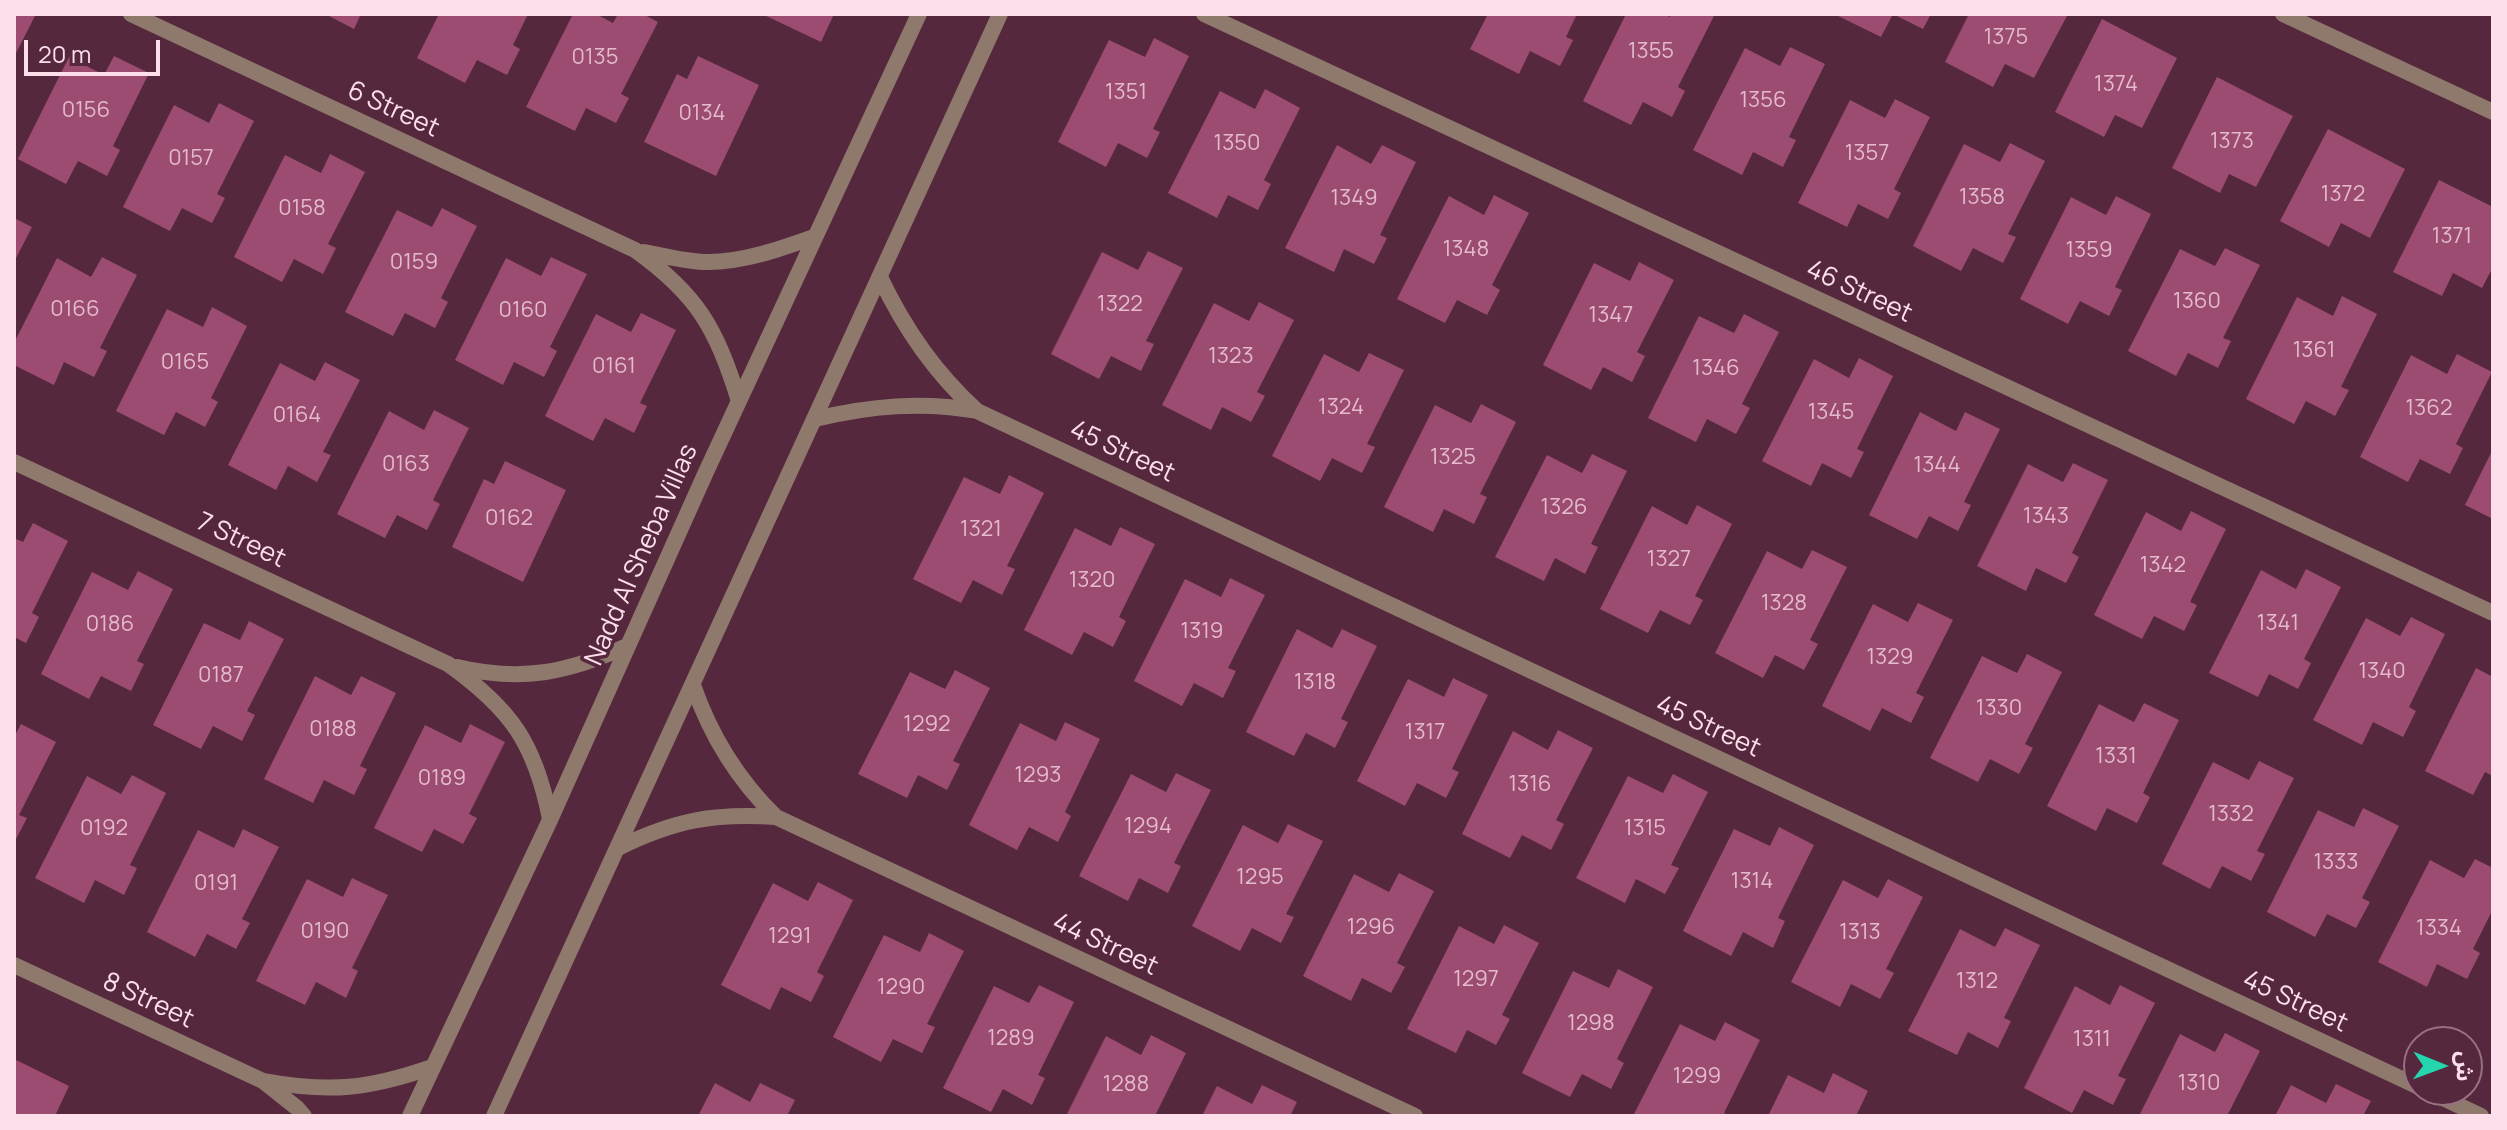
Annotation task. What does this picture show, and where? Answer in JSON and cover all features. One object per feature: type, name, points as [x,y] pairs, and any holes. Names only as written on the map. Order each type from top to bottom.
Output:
[{"type":"street","name":"6 Street","points":[[131,14],[635,250]]},
{"type":"street","name":"Nadd Al Sheba Villas","points":[[410,1116],[550,820],[814,237],[919,14]]},
{"type":"street","points":[[499,1112],[1000,14]]},
{"type":"street","name":"46 Street","points":[[1204,14],[2493,613]]},
{"type":"street","points":[[2283,14],[2493,112]]},
{"type":"street","points":[[635,250],[707,262],[756,255],[814,237]]},
{"type":"street","points":[[635,250],[665,272],[692,299],[712,330],[739,401]]},
{"type":"street","points":[[880,277],[920,349],[946,381],[977,411]]},
{"type":"street","points":[[815,419],[893,405],[933,405],[977,411]]},
{"type":"street","name":"45 Street","points":[[977,411],[2403,1079]]},
{"type":"street","name":"7 Street","points":[[14,462],[448,664]]},
{"type":"street","points":[[448,664],[484,673],[520,676],[557,672],[627,646]]},
{"type":"street","points":[[448,664],[480,687],[506,714],[527,746],[542,782],[550,820]]},
{"type":"street","points":[[693,685],[703,716],[718,745],[742,781],[776,817]]},
{"type":"street","points":[[618,848],[681,822],[715,816],[776,817]]},
{"type":"street","name":"44 Street","points":[[776,817],[1415,1116]]},
{"type":"street","name":"8 Street","points":[[14,965],[263,1081]]},
{"type":"street","points":[[263,1081],[305,1088],[349,1089],[392,1081],[432,1067]]},
{"type":"street","points":[[263,1081],[304,1116]]},
{"type":"street","points":[[2460,1106],[2481,1116]]},
{"type":"building","points":[[14,14],[35,16],[14,57]]},
{"type":"building","points":[[325,14],[361,14],[354,29]]},
{"type":"building","points":[[439,14],[528,14],[513,45],[520,49],[507,75],[477,60],[465,83],[417,58]]},
{"type":"building","points":[[573,14],[596,14],[613,23],[618,14],[643,14],[658,22],[621,94],[629,98],[616,123],[586,108],[575,131],[526,107]]},
{"type":"building","points":[[762,14],[834,14],[821,42]]},
{"type":"building","points":[[1488,14],[1577,14],[1566,37],[1573,40],[1560,66],[1530,51],[1519,74],[1470,49]]},
{"type":"building","points":[[1626,14],[1664,14],[1670,17],[1671,14],[1715,14],[1678,87],[1685,91],[1672,117],[1643,102],[1631,125],[1583,101]]},
{"type":"building","points":[[1834,14],[1893,14],[1881,37]]},
{"type":"building","points":[[1893,14],[1931,14],[1923,29]]},
{"type":"building","points":[[1969,14],[2068,14],[2034,78],[2005,64],[1993,87],[1945,62]]},
{"type":"building","points":[[2102,19],[2177,58],[2142,128],[2115,115],[2104,137],[2055,112]]},
{"type":"building","points":[[1154,38],[1189,56],[1153,129],[1160,132],[1147,158],[1118,143],[1106,167],[1058,142],[1109,40],[1145,57]]},
{"type":"building","points":[[1790,47],[1825,64],[1789,137],[1796,140],[1783,167],[1753,152],[1742,175],[1693,150],[1745,48],[1780,66]]},
{"type":"building","points":[[114,56],[149,73],[113,146],[120,150],[107,176],[78,161],[66,184],[18,159],[69,57],[104,75]]},
{"type":"building","points":[[698,56],[759,85],[716,176],[644,142],[677,74],[687,79]]},
{"type":"building","points":[[2217,77],[2293,116],[2256,187],[2229,174],[2220,193],[2172,168]]},
{"type":"building","points":[[1265,89],[1300,108],[1264,180],[1271,184],[1258,210],[1228,195],[1217,218],[1168,193],[1220,91],[1255,109]]},
{"type":"building","points":[[1895,99],[1930,117],[1894,189],[1901,193],[1888,219],[1858,204],[1847,227],[1798,203],[1850,100],[1885,118]]},
{"type":"building","points":[[219,103],[254,121],[217,194],[225,198],[212,223],[182,208],[170,231],[123,207],[174,105],[209,123]]},
{"type":"building","points":[[2328,129],[2405,169],[2370,238],[2341,223],[2329,247],[2280,221]]},
{"type":"building","points":[[2010,143],[2045,161],[2008,234],[2016,237],[2003,263],[1973,248],[1961,271],[1913,246],[1964,144],[2000,162]]},
{"type":"building","points":[[1337,145],[1371,164],[1382,145],[1416,162],[1380,235],[1387,238],[1374,264],[1344,249],[1334,272],[1285,248]]},
{"type":"building","points":[[330,154],[365,172],[328,244],[336,248],[323,274],[294,259],[282,282],[234,257],[285,155],[321,173]]},
{"type":"building","points":[[2439,180],[2493,207],[2493,267],[2482,288],[2453,273],[2442,296],[2393,272]]},
{"type":"building","points":[[1494,195],[1529,213],[1492,285],[1500,290],[1487,315],[1457,300],[1445,323],[1397,299],[1449,196],[1484,215]]},
{"type":"building","points":[[2116,196],[2151,214],[2115,287],[2122,290],[2109,316],[2080,301],[2068,324],[2020,299],[2071,197],[2106,215]]},
{"type":"building","points":[[442,208],[477,226],[441,298],[448,302],[435,328],[405,313],[393,336],[345,312],[397,210],[432,227]]},
{"type":"building","points":[[14,218],[32,227],[14,262]]},
{"type":"building","points":[[2225,248],[2260,265],[2223,338],[2231,341],[2218,368],[2188,353],[2176,376],[2128,351],[2180,249],[2215,266]]},
{"type":"building","points":[[1148,251],[1183,268],[1146,341],[1154,344],[1141,371],[1111,356],[1099,379],[1051,354],[1102,252],[1138,270]]},
{"type":"building","points":[[102,257],[137,275],[100,348],[107,351],[94,377],[64,362],[54,385],[14,365],[14,343],[57,258],[91,277]]},
{"type":"building","points":[[551,257],[587,274],[550,347],[557,351],[544,377],[514,362],[503,385],[455,360],[506,258],[541,276]]},
{"type":"building","points":[[1639,262],[1674,280],[1637,352],[1645,356],[1632,382],[1603,367],[1591,390],[1543,365],[1594,263],[1630,281]]},
{"type":"building","points":[[2342,296],[2377,314],[2341,387],[2349,390],[2335,416],[2306,401],[2294,424],[2246,399],[2297,297],[2333,316]]},
{"type":"building","points":[[1259,302],[1294,320],[1257,392],[1265,396],[1251,422],[1222,407],[1211,430],[1162,405],[1214,303],[1249,321]]},
{"type":"building","points":[[212,307],[247,326],[211,398],[218,402],[205,427],[176,412],[164,435],[116,411],[167,309],[203,327]]},
{"type":"building","points":[[641,313],[676,330],[640,403],[647,406],[634,433],[605,418],[593,441],[545,416],[596,314],[631,332]]},
{"type":"building","points":[[1744,314],[1779,332],[1742,404],[1750,408],[1736,434],[1707,419],[1696,442],[1648,418],[1699,316],[1734,333]]},
{"type":"building","points":[[1369,353],[1404,370],[1367,444],[1375,447],[1362,473],[1332,458],[1320,481],[1272,456],[1324,354],[1359,372]]},
{"type":"building","points":[[2457,354],[2492,372],[2456,444],[2463,448],[2450,474],[2420,459],[2408,482],[2360,457],[2411,355],[2447,374]]},
{"type":"building","points":[[1859,358],[1893,376],[1857,449],[1864,452],[1851,478],[1822,463],[1811,486],[1762,461],[1814,359],[1849,378]]},
{"type":"building","points":[[325,362],[360,380],[323,452],[331,455],[317,482],[288,466],[276,490],[228,465],[280,363],[315,381]]},
{"type":"building","points":[[1481,404],[1516,422],[1480,494],[1487,497],[1474,524],[1444,509],[1433,532],[1384,507],[1435,405],[1471,423]]},
{"type":"building","points":[[434,410],[469,428],[433,500],[440,504],[427,530],[397,515],[385,538],[337,514],[389,411],[424,430]]},
{"type":"building","points":[[1920,412],[1956,431],[1965,412],[2000,429],[1964,502],[1971,505],[1958,531],[1929,516],[1917,539],[1869,515]]},
{"type":"building","points":[[2493,449],[2493,519],[2465,505]]},
{"type":"building","points":[[1592,454],[1627,471],[1591,544],[1598,547],[1585,574],[1555,558],[1544,581],[1495,557],[1547,455],[1582,473]]},
{"type":"building","points":[[505,461],[566,490],[523,582],[452,547],[484,479],[494,484]]},
{"type":"building","points":[[2073,463],[2108,480],[2072,553],[2079,557],[2066,583],[2036,568],[2026,591],[1977,566],[2028,464],[2063,482]]},
{"type":"building","points":[[1009,475],[1044,493],[1007,566],[1015,569],[1002,595],[973,580],[961,603],[913,579],[964,477],[1000,494]]},
{"type":"building","points":[[1697,505],[1732,524],[1695,596],[1703,600],[1690,625],[1660,610],[1648,633],[1600,609],[1652,506],[1687,525]]},
{"type":"building","points":[[2191,511],[2226,529],[2190,602],[2197,605],[2184,631],[2154,616],[2142,639],[2094,615],[2146,512],[2181,531]]},
{"type":"building","points":[[33,523],[68,541],[32,613],[39,617],[26,643],[14,637],[14,538],[23,542]]},
{"type":"building","points":[[1120,527],[1155,544],[1119,617],[1126,621],[1113,647],[1084,632],[1072,655],[1024,630],[1075,528],[1111,546]]},
{"type":"building","points":[[1812,550],[1847,567],[1810,640],[1818,644],[1804,670],[1775,655],[1763,678],[1715,653],[1767,551],[1802,569]]},
{"type":"building","points":[[2306,569],[2341,587],[2304,659],[2311,663],[2298,689],[2269,674],[2258,697],[2209,673],[2261,570],[2296,589]]},
{"type":"building","points":[[138,571],[173,589],[137,661],[144,664],[131,691],[101,676],[89,699],[41,674],[92,572],[128,590]]},
{"type":"building","points":[[1230,578],[1265,595],[1228,668],[1236,671],[1223,698],[1194,683],[1182,706],[1134,681],[1185,579],[1221,597]]},
{"type":"building","points":[[1918,603],[1953,620],[1916,693],[1924,697],[1911,723],[1882,708],[1870,731],[1822,706],[1873,604],[1908,622]]},
{"type":"building","points":[[2411,617],[2445,634],[2409,707],[2416,711],[2403,737],[2373,722],[2362,745],[2313,720],[2366,618],[2400,636]]},
{"type":"building","points":[[249,621],[284,639],[247,711],[255,715],[242,741],[213,726],[201,749],[153,725],[204,623],[240,640]]},
{"type":"building","points":[[1297,629],[1332,648],[1342,629],[1377,646],[1341,719],[1348,722],[1335,748],[1306,733],[1294,756],[1246,732]]},
{"type":"building","points":[[2027,654],[2062,672],[2025,744],[2033,748],[2019,774],[1990,759],[1978,782],[1930,758],[1982,656],[2017,673]]},
{"type":"building","points":[[2476,668],[2493,677],[2493,776],[2485,772],[2473,795],[2425,771]]},
{"type":"building","points":[[955,670],[990,688],[953,761],[960,764],[947,790],[918,775],[907,798],[858,774],[910,672],[945,689]]},
{"type":"building","points":[[315,676],[351,695],[361,676],[396,693],[360,766],[367,769],[354,795],[324,780],[313,803],[264,779]]},
{"type":"building","points":[[1453,678],[1488,695],[1452,769],[1459,772],[1446,798],[1417,783],[1405,806],[1357,781],[1408,679],[1444,697]]},
{"type":"building","points":[[2144,703],[2179,720],[2143,793],[2150,797],[2137,823],[2107,808],[2096,831],[2047,806],[2099,704],[2134,722]]},
{"type":"building","points":[[1065,722],[1100,739],[1065,812],[1071,816],[1058,842],[1029,827],[1017,850],[969,825],[1020,723],[1056,741]]},
{"type":"building","points":[[21,724],[56,742],[19,815],[27,818],[14,843],[14,737]]},
{"type":"building","points":[[470,724],[505,742],[469,814],[477,818],[463,844],[434,829],[422,852],[374,828],[425,725],[461,743]]},
{"type":"building","points":[[1558,730],[1593,748],[1556,820],[1564,824],[1551,850],[1522,835],[1510,858],[1462,834],[1513,731],[1548,750]]},
{"type":"building","points":[[2259,761],[2294,778],[2257,851],[2265,854],[2251,881],[2222,866],[2210,889],[2162,864],[2213,762],[2249,780]]},
{"type":"building","points":[[1176,773],[1211,790],[1174,863],[1181,866],[1168,893],[1139,878],[1128,901],[1079,876],[1131,774],[1166,792]]},
{"type":"building","points":[[1673,774],[1708,792],[1671,865],[1679,868],[1665,894],[1636,879],[1625,903],[1576,878],[1628,776],[1663,793]]},
{"type":"building","points":[[132,775],[166,793],[130,865],[137,868],[124,895],[95,880],[84,903],[35,878],[87,776],[121,794]]},
{"type":"building","points":[[2363,808],[2399,826],[2362,898],[2370,902],[2356,928],[2327,914],[2315,937],[2267,912],[2318,810],[2354,827]]},
{"type":"building","points":[[1288,824],[1323,841],[1286,914],[1294,917],[1281,943],[1252,928],[1240,951],[1192,926],[1243,825],[1278,843]]},
{"type":"building","points":[[1779,827],[1814,845],[1778,918],[1785,921],[1773,948],[1743,932],[1731,956],[1683,931],[1734,829],[1770,846]]},
{"type":"building","points":[[243,829],[279,847],[242,919],[250,923],[236,949],[207,934],[195,957],[147,932],[198,830],[234,848]]},
{"type":"building","points":[[2475,859],[2493,868],[2493,909],[2473,949],[2480,953],[2467,979],[2437,964],[2427,987],[2378,962],[2430,860],[2464,878]]},
{"type":"building","points":[[1399,873],[1434,891],[1397,963],[1405,967],[1391,993],[1362,978],[1351,1001],[1303,976],[1354,874],[1389,892]]},
{"type":"building","points":[[352,878],[388,895],[352,968],[358,971],[346,998],[316,982],[305,1005],[256,981],[307,879],[343,897]]},
{"type":"building","points":[[1888,879],[1923,897],[1886,969],[1894,973],[1880,999],[1851,984],[1840,1007],[1791,982],[1843,880],[1878,898]]},
{"type":"building","points":[[818,882],[853,900],[817,972],[824,976],[811,1002],[781,987],[770,1010],[721,985],[773,883],[808,901]]},
{"type":"building","points":[[1504,925],[1539,943],[1502,1015],[1510,1019],[1496,1045],[1467,1030],[1456,1053],[1407,1029],[1459,926],[1494,944]]},
{"type":"building","points":[[2005,928],[2040,945],[2004,1018],[2011,1021],[1998,1048],[1968,1032],[1957,1055],[1908,1031],[1960,929],[1995,947]]},
{"type":"building","points":[[929,933],[964,951],[927,1024],[935,1027],[922,1053],[893,1039],[881,1062],[833,1037],[884,935],[920,952]]},
{"type":"building","points":[[1618,969],[1653,987],[1617,1059],[1624,1063],[1611,1089],[1582,1074],[1570,1097],[1522,1073],[1573,971],[1609,988]]},
{"type":"building","points":[[1039,985],[1074,1002],[1038,1075],[1045,1078],[1032,1105],[1003,1089],[991,1112],[943,1088],[994,986],[1029,1003]]},
{"type":"building","points":[[2120,985],[2155,1003],[2118,1076],[2126,1079],[2113,1105],[2084,1090],[2072,1113],[2024,1088],[2075,986],[2110,1005]]},
{"type":"building","points":[[1725,1022],[1760,1040],[1724,1113],[1731,1116],[1633,1116],[1680,1024],[1715,1041]]},
{"type":"building","points":[[2225,1033],[2260,1051],[2227,1116],[2139,1116],[2180,1034],[2215,1052]]},
{"type":"building","points":[[1151,1035],[1186,1053],[1155,1116],[1066,1116],[1106,1036],[1141,1055]]},
{"type":"building","points":[[14,1059],[69,1086],[55,1116],[14,1116]]},
{"type":"building","points":[[1833,1073],[1868,1091],[1856,1116],[1768,1116],[1788,1075],[1824,1093]]},
{"type":"building","points":[[715,1083],[750,1102],[760,1083],[795,1100],[787,1116],[698,1116]]},
{"type":"building","points":[[2336,1084],[2371,1101],[2363,1116],[2275,1116],[2291,1085],[2326,1103]]},
{"type":"building","points":[[1262,1085],[1297,1102],[1290,1116],[1202,1116],[1217,1086],[1252,1104]]}]
